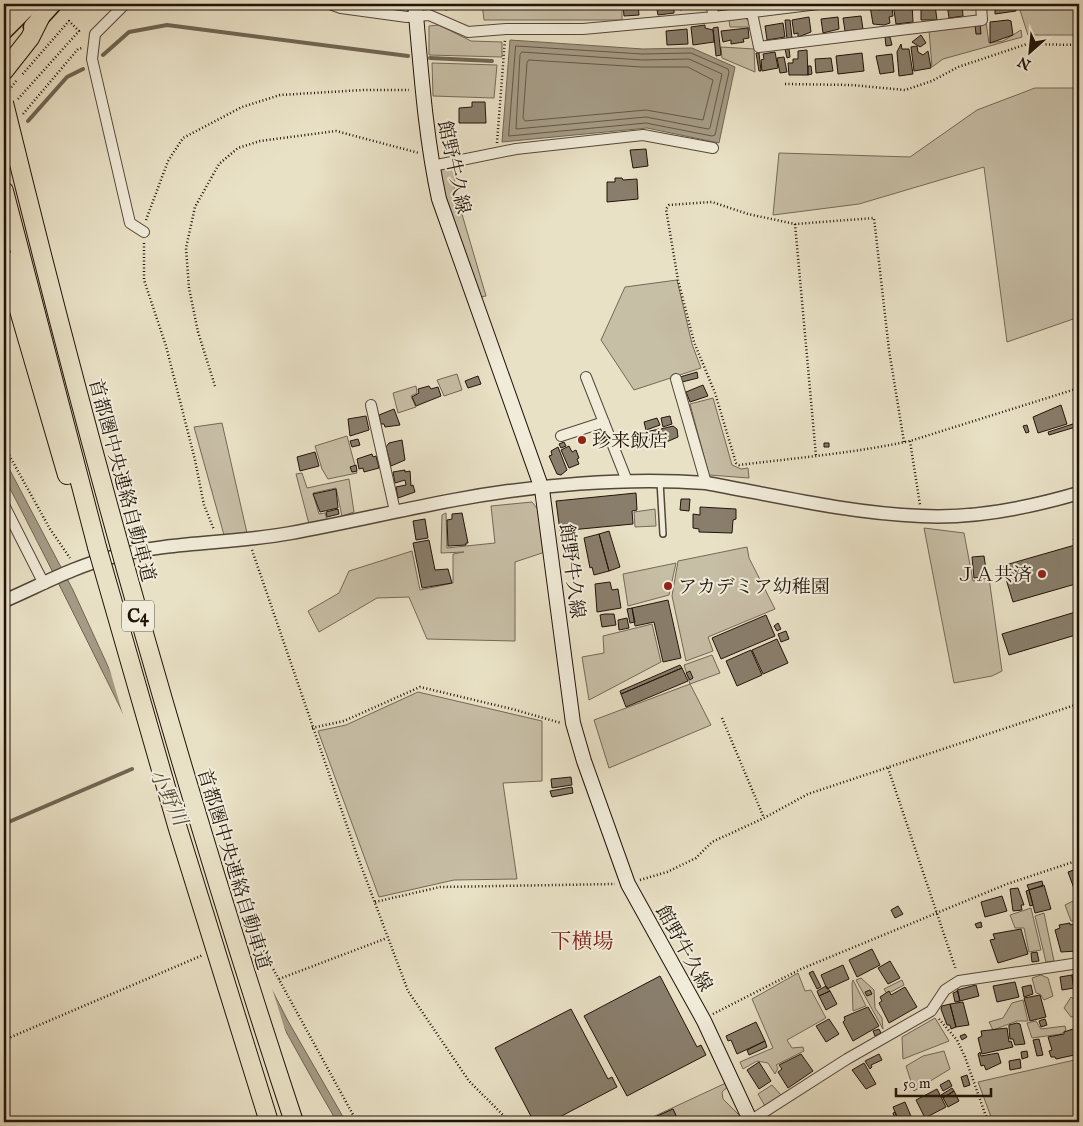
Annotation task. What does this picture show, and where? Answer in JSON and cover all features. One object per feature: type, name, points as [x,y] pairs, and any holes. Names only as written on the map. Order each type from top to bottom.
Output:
[{"type":"highway","points":[[4,14],[14,4]]},
{"type":"highway","points":[[4,31],[35,11],[53,4]]},
{"type":"highway","points":[[4,58],[35,11]]},
{"type":"highway","points":[[4,71],[30,38],[35,11]]},
{"type":"highway","name":"首都圏中央連絡自動車道","points":[[12,105],[74,378],[156,677],[238,954],[294,1122]]},
{"type":"highway","name":"C4","points":[[4,191],[97,547],[178,829],[269,1122]]},
{"type":"highway","points":[[4,259],[65,472],[97,547]]},
{"type":"main road","name":"館野牛久線","points":[[415,11],[431,161],[439,199],[542,488],[574,727],[628,884],[704,1021],[750,1122]]},
{"type":"street","points":[[125,4],[95,34],[92,59],[130,223],[144,232]]},
{"type":"street","points":[[330,4],[341,8],[415,11],[468,32],[506,29],[583,29],[752,13],[818,4]]},
{"type":"street","points":[[711,4],[714,17]]},
{"type":"street","points":[[752,13],[759,48],[982,20],[980,4]]},
{"type":"street","points":[[431,161],[643,135],[713,148]]},
{"type":"street","points":[[586,377],[627,480]]},
{"type":"street","points":[[676,379],[706,483]]},
{"type":"street","points":[[371,405],[395,511]]},
{"type":"street","points":[[561,436],[604,422]]},
{"type":"street","points":[[4,601],[110,557],[181,544],[250,539],[290,533],[456,499],[542,488],[627,480],[706,483],[867,511],[922,516],[956,516],[1015,509],[1079,493]]},
{"type":"street","points":[[4,505],[48,582]]},
{"type":"street","points":[[750,1122],[847,1059],[931,1011],[945,990],[959,981],[1079,963]]},
{"type":"lane","points":[[660,481],[663,534]]},
{"type":"path","points":[[4,96],[69,21],[79,31],[12,105],[21,116],[78,49],[93,45]]},
{"type":"path","points":[[496,152],[506,29]]},
{"type":"path","points":[[785,84],[851,85],[905,90],[932,81],[958,68],[1027,44],[1079,45]]},
{"type":"path","points":[[218,541],[204,505],[195,460],[166,346],[144,280],[144,232],[148,212],[168,161],[183,138],[242,107],[280,95],[363,90],[422,90]]},
{"type":"path","points":[[215,386],[198,332],[189,288],[186,248],[196,207],[219,164],[238,148],[260,141],[336,131],[431,161]]},
{"type":"path","points":[[904,442],[890,350],[874,218],[795,224],[748,214],[712,202],[669,205],[666,209],[678,280],[694,342],[715,393],[736,463],[816,456],[904,442],[910,441],[1079,388]]},
{"type":"path","points":[[795,224],[816,456]]},
{"type":"path","points":[[910,441],[922,516]]},
{"type":"path","points":[[4,446],[50,529],[76,570]]},
{"type":"path","points":[[250,539],[255,564],[312,728],[408,991],[469,1081],[510,1122]]},
{"type":"path","points":[[312,728],[344,721],[420,687],[512,709],[574,727]]},
{"type":"path","points":[[376,902],[440,888],[569,883],[628,884],[667,872],[696,858],[712,842],[764,818],[808,794],[1078,704]]},
{"type":"path","points":[[722,718],[764,818]]},
{"type":"path","points":[[888,768],[938,913],[959,981]]},
{"type":"path","points":[[704,1021],[801,969],[1007,884],[1079,860]]},
{"type":"path","points":[[254,934],[357,1122]]},
{"type":"path","points":[[279,978],[388,938]]},
{"type":"path","points":[[4,1040],[198,957]]},
{"type":"path","points":[[931,1011],[957,1040],[988,1122]]},
{"type":"shaded area","points":[[482,4],[622,4],[622,20],[484,20]]},
{"type":"shaded area","points":[[1018,4],[1079,4],[1079,35],[1028,35]]},
{"type":"shaded area","points":[[745,18],[749,21],[751,32],[748,27],[730,27],[729,20]]},
{"type":"shaded area","points":[[986,22],[989,43],[1003,41],[1021,30],[1022,37],[943,59],[932,67],[929,30]]},
{"type":"shaded area","points":[[439,25],[471,41],[502,42],[502,57],[429,55],[429,26]]},
{"type":"shaded area","points":[[721,47],[754,49],[755,72],[722,58]]},
{"type":"shaded area","points":[[432,63],[497,65],[494,98],[433,96]]},
{"type":"shaded area","points":[[1035,88],[1079,88],[1079,317],[1007,342],[984,167],[859,204],[773,215],[779,153],[910,157],[977,110]]},
{"type":"shaded area","points":[[438,167],[456,167],[454,187],[486,296],[480,297],[443,196]]},
{"type":"shaded area","points":[[677,280],[692,344],[701,368],[634,390],[601,340],[625,287]]},
{"type":"shaded area","points":[[457,374],[462,390],[444,396],[437,380]]},
{"type":"shaded area","points":[[416,386],[417,393],[411,396],[416,407],[398,413],[393,393]]},
{"type":"shaded area","points":[[713,398],[732,465],[741,469],[748,468],[749,478],[709,475],[690,404]]},
{"type":"shaded area","points":[[222,423],[247,533],[224,535],[194,427]]},
{"type":"shaded area","points":[[347,436],[357,473],[328,479],[322,469],[315,446]]},
{"type":"shaded area","points":[[302,473],[307,488],[349,479],[354,512],[342,516],[336,488],[313,493],[319,514],[325,513],[327,520],[309,524],[296,474]]},
{"type":"shaded area","points":[[532,502],[540,512],[545,552],[515,562],[515,641],[427,639],[409,597],[377,598],[319,632],[308,611],[339,593],[349,571],[412,551],[420,590],[453,583],[453,554],[464,552],[441,553],[442,515],[446,513],[447,548],[495,543],[491,506]]},
{"type":"shaded area","points":[[655,509],[656,526],[635,527],[634,512]]},
{"type":"shaded area","points":[[924,528],[964,533],[973,581],[989,578],[1002,671],[992,676],[954,683]]},
{"type":"shaded area","points":[[747,547],[749,558],[775,609],[708,637],[713,651],[686,661],[672,596],[678,561]]},
{"type":"shaded area","points":[[676,563],[669,595],[628,606],[623,574]]},
{"type":"shaded area","points":[[652,624],[661,662],[589,700],[582,657],[604,653],[603,636]]},
{"type":"shaded area","points":[[712,655],[720,673],[690,684],[684,665]]},
{"type":"shaded area","points":[[690,684],[711,725],[609,768],[594,720]]},
{"type":"shaded area","points":[[418,692],[542,721],[542,781],[503,783],[517,879],[454,880],[379,897],[318,731],[346,725]]},
{"type":"shaded area","points":[[1079,898],[1079,920],[1071,921],[1065,905]]},
{"type":"shaded area","points":[[1031,908],[1041,950],[1029,952],[1024,928],[1015,928],[1010,915]]},
{"type":"shaded area","points":[[1044,913],[1054,961],[1046,962],[1035,916]]},
{"type":"shaded area","points":[[798,973],[805,991],[811,990],[826,1018],[787,1040],[792,1048],[803,1047],[804,1051],[776,1065],[778,1068],[775,1074],[768,1063],[757,1061],[743,1069],[740,1062],[773,1048],[752,999]]},
{"type":"shaded area","points":[[1041,975],[1048,978],[1053,996],[1044,1000],[1040,994],[1036,993],[1032,978]]},
{"type":"shaded area","points":[[861,978],[874,990],[875,1008],[882,1018],[883,1029],[856,980]]},
{"type":"shaded area","points":[[853,980],[866,1006],[853,1011],[852,983]]},
{"type":"shaded area","points":[[902,980],[904,985],[887,994],[884,989]]},
{"type":"shaded area","points":[[1071,997],[1079,1003],[1079,1016],[1071,1017],[1064,1008]]},
{"type":"shaded area","points":[[1023,1000],[1028,1021],[1017,1021],[993,1030],[989,1022],[1003,1018],[1012,1003]]},
{"type":"shaded area","points":[[935,1018],[949,1041],[903,1059],[902,1037]]},
{"type":"shaded area","points":[[1036,1021],[1041,1029],[1065,1026],[1066,1030],[1061,1034],[1032,1038],[1027,1023]]},
{"type":"shaded area","points":[[944,1051],[950,1069],[914,1091],[906,1066],[923,1056]]},
{"type":"shaded area","points":[[1079,1059],[1079,1122],[993,1122],[978,1082]]},
{"type":"shaded area","points":[[728,1082],[730,1085],[722,1092],[723,1099],[746,1122],[679,1122],[673,1109],[653,1118],[655,1122],[642,1122]]},
{"type":"shaded area","points":[[772,1085],[781,1095],[765,1106],[758,1094]]},
{"type":"water","points":[[510,40],[643,49],[692,48],[735,67],[719,143],[647,128],[502,142]]},
{"type":"water","name":"小野川","points":[[4,459],[73,590],[111,673],[288,1021],[346,1122],[337,1122],[249,963],[4,477]]},
{"type":"pier","points":[[106,657],[268,975],[289,1043],[126,725]]},
{"type":"building","points":[[444,4],[461,4],[462,8],[445,10]]},
{"type":"building","points":[[623,4],[638,4],[639,15],[624,16]]},
{"type":"building","points":[[656,4],[674,4],[674,13],[658,15]]},
{"type":"building","points":[[679,4],[702,4],[703,6],[680,10]]},
{"type":"building","points":[[902,4],[912,4],[913,22],[896,24],[894,10]]},
{"type":"building","points":[[921,4],[935,5],[937,20],[921,20]]},
{"type":"building","points":[[947,4],[962,4],[963,16],[949,18]]},
{"type":"building","points":[[971,4],[975,4],[976,9],[972,10]]},
{"type":"building","points":[[995,4],[1015,4],[1016,11],[995,14]]},
{"type":"building","points":[[870,6],[877,6],[879,10],[892,7],[893,16],[889,17],[890,23],[884,25],[873,24]]},
{"type":"building","points":[[861,16],[863,29],[845,31],[843,18]]},
{"type":"building","points":[[809,17],[811,32],[798,37],[798,33],[794,34],[792,20]]},
{"type":"building","points":[[838,17],[839,29],[823,33],[821,19]]},
{"type":"building","points":[[785,20],[790,20],[792,38],[787,39]]},
{"type":"building","points":[[1011,21],[1013,35],[990,43],[990,22]]},
{"type":"building","points":[[783,23],[785,37],[767,40],[765,26]]},
{"type":"building","points":[[980,24],[981,34],[976,34],[975,25]]},
{"type":"building","points":[[705,25],[705,28],[713,30],[714,42],[693,45],[691,27]]},
{"type":"building","points":[[718,27],[721,55],[716,56],[713,28]]},
{"type":"building","points":[[748,28],[749,38],[743,39],[744,42],[731,44],[731,40],[723,42],[721,31]]},
{"type":"building","points":[[687,29],[688,44],[667,45],[666,31]]},
{"type":"building","points":[[921,35],[926,43],[920,47],[912,42]]},
{"type":"building","points":[[885,37],[890,37],[892,45],[886,46]]},
{"type":"building","points":[[901,44],[902,49],[909,49],[913,74],[899,76],[897,52]]},
{"type":"building","points":[[917,46],[918,52],[923,55],[928,51],[931,68],[914,71],[911,47]]},
{"type":"building","points":[[785,49],[789,49],[790,57],[787,58]]},
{"type":"building","points":[[807,50],[808,75],[789,75],[788,63],[793,63],[793,59],[798,59],[798,51]]},
{"type":"building","points":[[775,52],[778,68],[762,71],[761,60],[764,59],[763,54]]},
{"type":"building","points":[[756,53],[759,53],[761,71],[759,71]]},
{"type":"building","points":[[862,53],[864,71],[838,74],[836,56]]},
{"type":"building","points":[[892,54],[894,72],[880,74],[876,56]]},
{"type":"building","points":[[784,57],[787,72],[780,73],[777,58]]},
{"type":"building","points":[[831,58],[833,71],[816,73],[815,59]]},
{"type":"building","points":[[808,66],[811,66],[812,74],[808,75]]},
{"type":"building","points":[[472,102],[485,102],[486,123],[459,123],[459,108],[472,107]]},
{"type":"building","points":[[646,149],[648,166],[633,168],[630,150]]},
{"type":"building","points":[[615,178],[622,178],[623,180],[637,179],[638,199],[607,202],[607,182],[615,182]]},
{"type":"building","points":[[697,372],[698,378],[682,382],[680,377]]},
{"type":"building","points":[[478,376],[481,384],[468,388],[465,381]]},
{"type":"building","points":[[703,385],[708,396],[690,402],[686,392]]},
{"type":"building","points":[[429,386],[431,389],[438,387],[441,396],[416,406],[412,397],[419,393],[418,389]]},
{"type":"building","points":[[1061,405],[1067,424],[1038,433],[1033,417]]},
{"type":"building","points":[[394,409],[400,425],[385,427],[384,424],[381,424],[379,415]]},
{"type":"building","points":[[366,416],[369,430],[350,436],[348,419]]},
{"type":"building","points":[[670,416],[672,424],[663,427],[661,418]]},
{"type":"building","points":[[657,418],[660,425],[646,430],[644,422]]},
{"type":"building","points":[[1079,422],[1079,426],[1049,435],[1048,432]]},
{"type":"building","points":[[1027,425],[1029,432],[1026,433],[1023,426]]},
{"type":"building","points":[[673,426],[677,429],[678,437],[664,443],[661,429]]},
{"type":"building","points":[[659,429],[661,438],[648,440],[646,432]]},
{"type":"building","points":[[358,439],[360,445],[352,447],[350,441]]},
{"type":"building","points":[[661,439],[662,444],[652,446],[651,441]]},
{"type":"building","points":[[402,440],[405,460],[391,466],[386,447],[389,443]]},
{"type":"building","points":[[564,442],[566,446],[561,448],[559,444]]},
{"type":"building","points":[[824,443],[829,443],[829,447],[824,447]]},
{"type":"building","points":[[569,446],[572,452],[576,450],[579,464],[569,468],[561,450]]},
{"type":"building","points":[[558,447],[567,470],[561,475],[557,474],[549,456],[552,455],[551,451]]},
{"type":"building","points":[[315,452],[319,466],[300,471],[297,457]]},
{"type":"building","points":[[372,454],[373,457],[376,456],[379,468],[364,472],[363,468],[359,469],[357,459]]},
{"type":"building","points":[[356,465],[357,471],[352,472],[350,467]]},
{"type":"building","points":[[405,470],[405,472],[410,471],[411,486],[413,485],[415,492],[398,498],[396,487],[406,485],[405,480],[395,483],[393,472]]},
{"type":"building","points":[[336,489],[338,508],[320,512],[313,494]]},
{"type":"building","points":[[636,493],[637,510],[632,511],[633,524],[560,531],[556,501]]},
{"type":"building","points":[[681,499],[690,499],[689,511],[680,510]]},
{"type":"building","points":[[700,507],[736,509],[736,519],[733,520],[732,533],[699,532],[699,529],[693,528],[693,514],[700,515]]},
{"type":"building","points":[[338,509],[339,514],[327,517],[326,512]]},
{"type":"building","points":[[462,513],[468,543],[466,545],[448,546],[447,520],[452,519],[452,514]]},
{"type":"building","points":[[425,519],[428,538],[416,540],[413,521]]},
{"type":"building","points":[[609,531],[620,567],[609,571],[599,534]]},
{"type":"building","points":[[599,534],[609,571],[594,575],[592,567],[590,568],[584,538]]},
{"type":"building","name":"ＪＡ共済","points":[[1079,538],[1079,583],[1013,602],[1002,566],[1075,545],[1073,539]]},
{"type":"building","points":[[429,540],[435,570],[448,569],[452,583],[422,588],[413,543]]},
{"type":"building","points":[[984,556],[987,576],[974,578],[972,557]]},
{"type":"building","points":[[610,582],[612,590],[618,589],[621,608],[597,612],[595,584]]},
{"type":"building","points":[[668,600],[681,658],[663,662],[654,622],[635,626],[632,608]]},
{"type":"building","points":[[632,608],[635,622],[630,623],[627,609]]},
{"type":"building","points":[[1079,611],[1079,634],[1009,655],[1002,634]]},
{"type":"building","points":[[614,614],[616,625],[602,627],[600,615]]},
{"type":"building","points":[[766,615],[775,636],[721,659],[712,638]]},
{"type":"building","points":[[627,618],[629,628],[619,630],[618,620]]},
{"type":"building","points":[[778,623],[781,629],[777,631],[774,626]]},
{"type":"building","points":[[786,631],[789,639],[781,642],[778,634]]},
{"type":"building","points":[[777,639],[788,663],[763,674],[752,650]]},
{"type":"building","points":[[751,650],[762,675],[737,686],[726,661]]},
{"type":"building","points":[[680,665],[682,668],[621,694],[620,691]]},
{"type":"building","points":[[682,668],[688,681],[626,707],[621,694]]},
{"type":"building","points":[[690,671],[693,678],[690,680],[686,673]]},
{"type":"building","points":[[571,777],[572,785],[552,788],[551,779]]},
{"type":"building","points":[[572,787],[573,793],[552,797],[550,791]]},
{"type":"building","points":[[1079,868],[1079,893],[1076,894],[1068,872]]},
{"type":"building","points":[[1042,881],[1043,886],[1029,890],[1027,885]]},
{"type":"building","points":[[1044,885],[1051,909],[1035,913],[1029,890]]},
{"type":"building","points":[[1018,888],[1024,905],[1021,905],[1022,910],[1013,911],[1010,889]]},
{"type":"building","points":[[1029,890],[1033,905],[1030,906],[1026,891]]},
{"type":"building","points":[[1002,896],[1007,911],[985,917],[981,902]]},
{"type":"building","points":[[898,906],[903,914],[895,918],[891,910]]},
{"type":"building","points":[[981,922],[982,927],[977,928],[975,924]]},
{"type":"building","points":[[1070,923],[1070,925],[1079,923],[1079,947],[1076,948],[1077,951],[1061,952],[1055,930],[1060,928],[1059,925]]},
{"type":"building","points":[[1021,929],[1028,954],[998,963],[990,940],[995,939],[993,934]]},
{"type":"building","points":[[872,949],[880,965],[857,977],[849,960]]},
{"type":"building","points":[[1037,952],[1039,961],[1032,962],[1031,953]]},
{"type":"building","points":[[890,961],[900,978],[888,984],[878,968]]},
{"type":"building","points":[[843,965],[849,979],[827,989],[821,975]]},
{"type":"building","points":[[813,971],[821,987],[817,989],[809,973]]},
{"type":"building","points":[[1077,973],[1079,983],[1073,985],[1072,975]]},
{"type":"building","points":[[1072,975],[1074,988],[1062,990],[1060,977]]},
{"type":"building","points":[[660,976],[697,1047],[701,1045],[706,1055],[627,1096],[584,1016]]},
{"type":"building","points":[[1015,982],[1019,997],[997,1002],[993,986]]},
{"type":"building","points":[[976,985],[979,996],[960,1001],[957,990]]},
{"type":"building","points":[[1031,985],[1033,994],[1024,997],[1022,987]]},
{"type":"building","points":[[826,986],[830,991],[819,996],[817,991]]},
{"type":"building","points":[[905,987],[917,1007],[889,1023],[879,1003],[882,1001],[880,997],[889,991],[891,995]]},
{"type":"building","points":[[870,990],[872,994],[867,996],[865,992]]},
{"type":"building","points":[[830,991],[837,1004],[826,1010],[819,996]]},
{"type":"building","points":[[958,991],[960,1001],[955,1002],[953,993]]},
{"type":"building","points":[[1040,995],[1046,1017],[1030,1021],[1024,998]]},
{"type":"building","points":[[963,1002],[969,1025],[956,1027],[950,1004]]},
{"type":"building","points":[[950,1004],[956,1027],[951,1029],[950,1025],[947,1025],[941,1009],[942,1006]]},
{"type":"building","points":[[868,1007],[879,1026],[853,1041],[843,1022],[845,1020],[844,1017]]},
{"type":"building","points":[[571,1009],[608,1079],[612,1077],[617,1087],[550,1122],[534,1122],[495,1048]]},
{"type":"building","points":[[829,1019],[839,1034],[826,1042],[816,1026]]},
{"type":"building","points":[[1045,1019],[1047,1025],[1041,1027],[1039,1021]]},
{"type":"building","points":[[756,1022],[765,1041],[737,1054],[731,1040],[728,1041],[726,1036]]},
{"type":"building","points":[[1020,1024],[1025,1044],[1015,1045],[1013,1039],[1010,1039],[1009,1025]]},
{"type":"building","points":[[1007,1028],[1009,1042],[1011,1041],[1013,1047],[982,1054],[978,1038],[982,1036],[981,1031]]},
{"type":"building","points":[[1076,1028],[1077,1031],[1079,1030],[1079,1054],[1056,1059],[1051,1057],[1049,1051],[1052,1050],[1048,1037],[1064,1034],[1064,1032]]},
{"type":"building","points":[[879,1029],[881,1033],[875,1036],[873,1031]]},
{"type":"building","points":[[965,1034],[967,1037],[962,1040],[960,1036]]},
{"type":"building","points":[[1039,1039],[1043,1055],[1037,1056],[1033,1040]]},
{"type":"building","points":[[765,1041],[767,1047],[749,1055],[747,1050]]},
{"type":"building","points":[[1027,1051],[1028,1057],[1022,1059],[1021,1052]]},
{"type":"building","points":[[980,1052],[981,1056],[998,1053],[1001,1063],[986,1070],[984,1065],[981,1066],[978,1054]]},
{"type":"building","points":[[801,1054],[813,1071],[788,1088],[778,1072],[782,1069],[779,1065]]},
{"type":"building","points":[[879,1054],[882,1060],[871,1065],[870,1069],[865,1061]]},
{"type":"building","points":[[1020,1059],[1021,1068],[1010,1070],[1009,1061]]},
{"type":"building","points":[[759,1062],[771,1081],[759,1089],[747,1070]]},
{"type":"building","points":[[864,1063],[876,1084],[866,1089],[852,1070]]},
{"type":"building","points":[[967,1075],[970,1085],[964,1087],[961,1077]]},
{"type":"building","points":[[949,1080],[952,1086],[943,1091],[940,1085]]},
{"type":"building","points":[[952,1088],[954,1091],[943,1098],[941,1095]]},
{"type":"building","points":[[937,1089],[946,1107],[925,1118],[916,1100]]},
{"type":"building","points":[[954,1091],[959,1101],[948,1107],[943,1098]]},
{"type":"building","points":[[905,1102],[913,1121],[899,1122],[893,1107]]},
{"type":"building","points":[[673,1109],[679,1122],[655,1122],[653,1118]]},
{"type":"building","points":[[895,1112],[899,1122],[896,1122],[893,1113]]},
{"type":"waterway","points":[[103,55],[129,32],[167,25],[408,56]]},
{"type":"waterway","points":[[430,58],[492,61]]},
{"type":"waterway","points":[[28,121],[67,77],[83,69]]},
{"type":"waterway","points":[[4,824],[132,769]]},
{"type":"place","name":"珍来飯店","points":[[582,440]]},
{"type":"place","name":"ＪＡ共済","points":[[1042,574]]},
{"type":"place","name":"アカデミア幼稚園","points":[[668,586]]},
{"type":"district","name":"下横場","points":[[582,941]]}]
